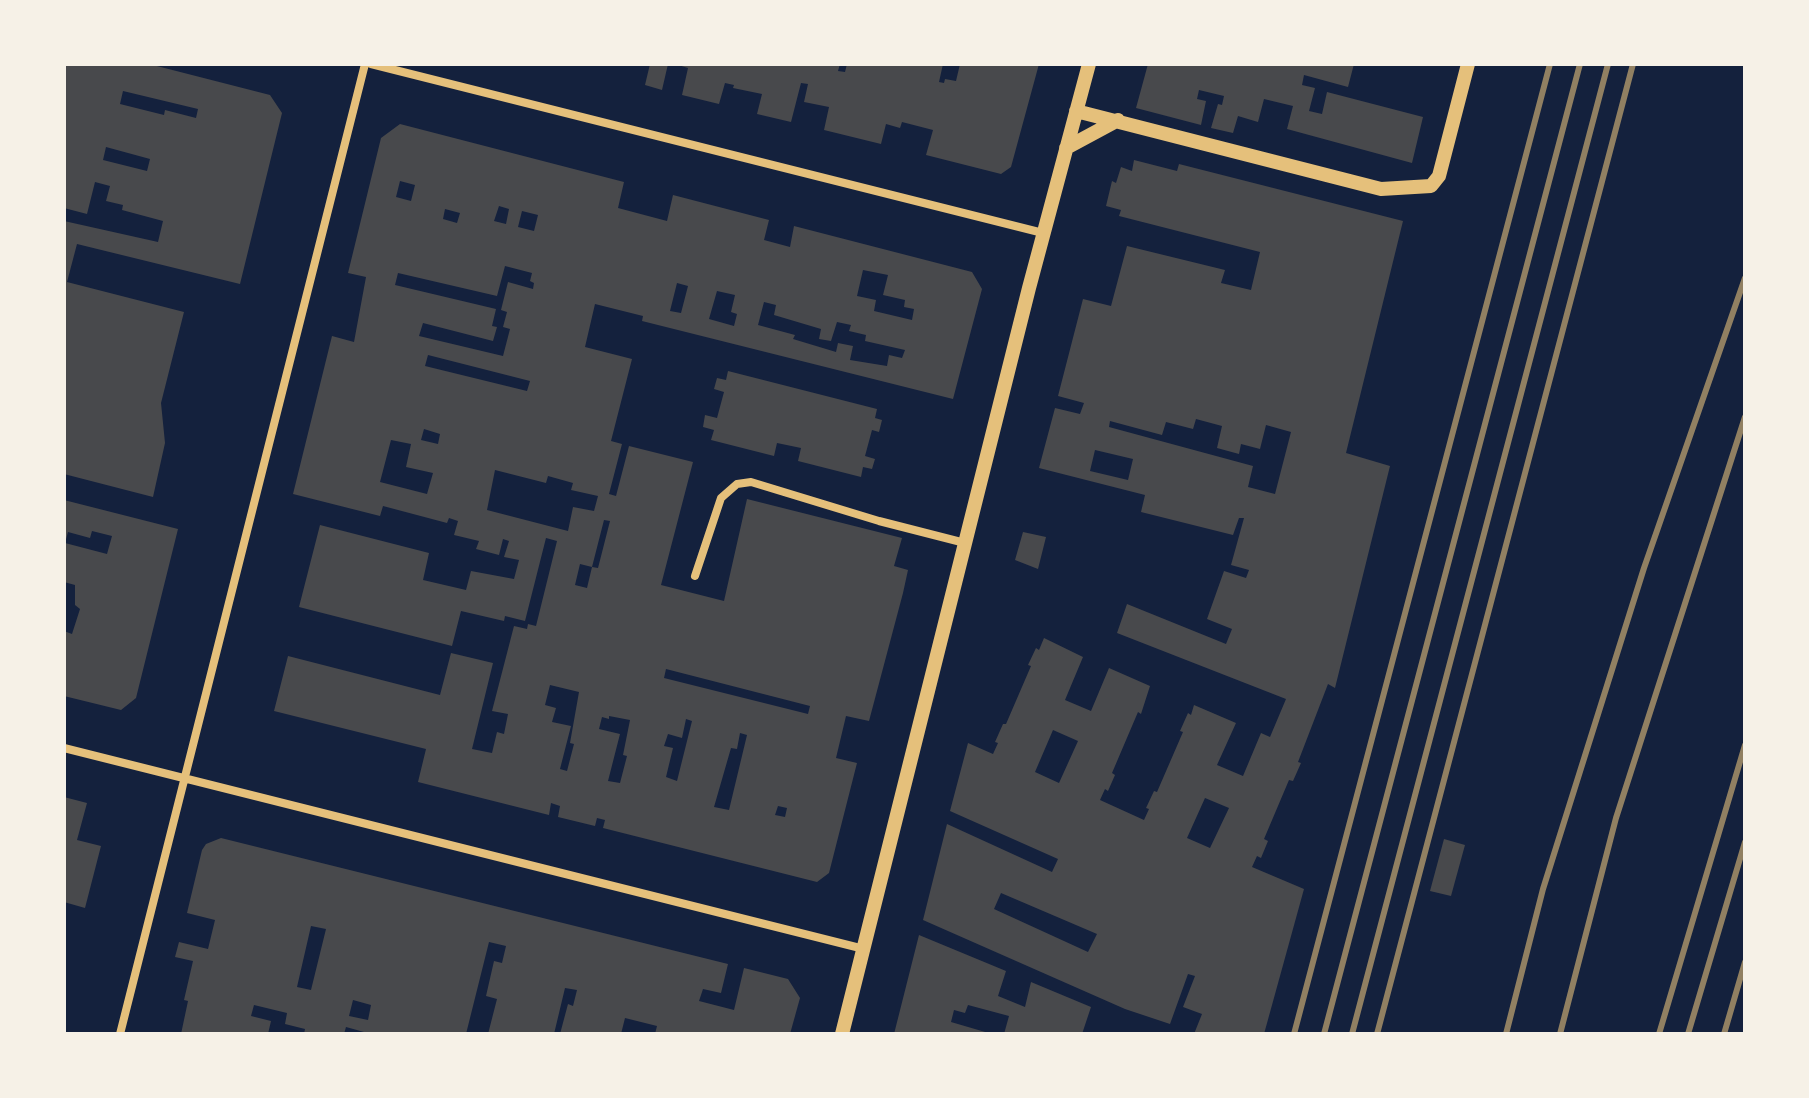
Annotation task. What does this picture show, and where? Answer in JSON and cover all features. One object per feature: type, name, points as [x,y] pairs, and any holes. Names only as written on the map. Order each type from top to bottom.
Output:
[{"type":"street","points":[[120,1034],[368,64],[1043,233]]},
{"type":"street","points":[[842,1034],[1043,233],[1089,64]]},
{"type":"street","points":[[1076,111],[1381,189],[1431,186],[1439,176],[1468,64]]},
{"type":"street","points":[[1066,148],[1118,120]]},
{"type":"street","points":[[695,576],[721,498],[737,484],[751,482],[879,521],[965,543]]},
{"type":"street","points":[[64,748],[864,949]]},
{"type":"building","points":[[64,64],[149,64],[270,95],[282,113],[240,284],[77,244],[67,282],[184,312],[161,403],[165,443],[153,497],[64,474],[64,221],[158,242],[163,221],[122,210],[123,205],[106,201],[110,186],[95,182],[87,214],[64,208]],"holes":[[[123,91],[198,109],[196,118],[165,110],[164,115],[120,104]],[[106,147],[150,159],[147,171],[103,160]]]},
{"type":"building","points":[[650,64],[668,64],[662,90],[645,85]]},
{"type":"building","points":[[675,64],[840,64],[838,71],[845,72],[847,64],[943,64],[939,82],[944,83],[945,79],[956,81],[960,64],[1039,64],[1011,167],[1001,174],[926,155],[933,130],[902,122],[900,128],[886,124],[881,144],[824,130],[829,107],[804,102],[808,84],[801,83],[791,122],[757,114],[762,94],[733,88],[734,85],[725,83],[719,104],[682,95],[688,68]]},
{"type":"building","points":[[1148,64],[1354,64],[1348,87],[1304,75],[1302,85],[1315,88],[1309,111],[1322,114],[1327,92],[1423,117],[1412,163],[1287,129],[1293,106],[1264,99],[1258,122],[1238,116],[1233,133],[1211,128],[1218,104],[1222,105],[1224,96],[1199,90],[1197,99],[1206,101],[1201,125],[1136,108]]},
{"type":"building","points":[[400,124],[624,182],[618,208],[667,221],[673,195],[769,220],[764,240],[790,247],[794,226],[972,272],[982,289],[953,399],[642,321],[643,316],[595,304],[585,347],[632,359],[611,441],[622,444],[609,494],[616,496],[629,446],[693,462],[661,585],[724,601],[747,499],[902,538],[894,566],[908,570],[903,593],[869,721],[846,716],[836,758],[857,763],[829,873],[817,882],[603,828],[605,820],[597,818],[595,826],[558,817],[560,806],[551,803],[549,815],[418,782],[426,749],[274,711],[288,656],[440,695],[451,653],[493,663],[472,749],[492,753],[497,732],[504,734],[508,714],[492,711],[514,626],[527,629],[528,624],[536,626],[557,541],[546,538],[525,621],[505,616],[504,621],[461,611],[452,646],[299,607],[320,525],[429,553],[423,580],[466,590],[471,571],[514,579],[519,560],[504,557],[509,541],[503,539],[499,555],[476,549],[479,541],[454,535],[458,521],[449,518],[447,523],[383,506],[380,516],[293,494],[332,336],[354,342],[366,277],[348,273],[381,138]],"holes":[[[400,181],[415,185],[411,201],[396,197]],[[499,206],[509,209],[506,224],[494,221]],[[445,209],[460,213],[457,223],[443,219]],[[522,211],[538,215],[534,231],[518,227]],[[505,266],[532,273],[530,281],[534,283],[533,289],[508,282],[501,310],[507,312],[503,327],[510,329],[503,356],[419,336],[423,323],[493,341],[497,327],[492,326],[496,309],[395,285],[398,273],[497,296]],[[863,270],[888,275],[883,295],[905,300],[904,307],[914,309],[912,320],[874,311],[876,300],[857,296]],[[677,283],[688,286],[681,313],[670,311]],[[717,291],[735,295],[731,312],[737,314],[734,326],[709,319]],[[764,302],[776,305],[774,315],[821,329],[819,339],[831,341],[837,322],[851,325],[849,331],[866,335],[865,341],[905,350],[902,358],[889,355],[887,366],[850,360],[853,346],[838,343],[836,352],[793,339],[795,335],[758,325]],[[428,355],[530,381],[527,391],[425,366]],[[424,429],[440,434],[438,444],[421,440]],[[391,440],[411,444],[406,467],[433,473],[427,494],[380,482]],[[495,470],[546,483],[548,476],[573,483],[571,490],[598,496],[594,511],[573,507],[568,531],[487,510]],[[604,520],[610,521],[598,568],[592,567]],[[580,564],[592,567],[587,588],[575,585]],[[666,669],[810,706],[808,714],[664,678]],[[550,685],[579,692],[570,743],[574,744],[567,771],[560,769],[571,726],[552,722],[556,708],[545,705]],[[602,717],[630,720],[623,755],[627,756],[620,783],[608,781],[620,734],[599,729]],[[686,719],[692,721],[677,781],[666,777],[673,748],[664,746],[668,734],[682,738]],[[740,733],[747,735],[729,810],[714,807],[731,748],[737,749]],[[778,806],[787,808],[785,817],[775,815]]]},
{"type":"building","points":[[1134,160],[1177,171],[1179,164],[1403,221],[1346,453],[1390,466],[1335,688],[1328,684],[1298,762],[1301,763],[1293,781],[1289,780],[1264,839],[1268,841],[1261,858],[1257,856],[1252,867],[1304,889],[1264,1034],[1194,1034],[1202,1014],[1183,1007],[1195,976],[1188,974],[1170,1024],[1125,1009],[923,920],[947,824],[1052,872],[1058,859],[950,811],[968,743],[993,754],[998,743],[995,742],[1031,666],[1028,665],[1044,638],[1083,657],[1065,700],[1091,711],[1109,668],[1150,686],[1141,714],[1138,712],[1112,773],[1115,775],[1108,791],[1105,789],[1100,800],[1144,820],[1149,809],[1146,808],[1154,791],[1157,792],[1183,732],[1180,731],[1194,705],[1236,723],[1217,765],[1243,776],[1261,733],[1270,737],[1286,699],[1117,633],[1127,604],[1226,644],[1232,629],[1207,619],[1224,571],[1246,578],[1249,570],[1231,565],[1244,518],[1239,518],[1233,535],[1141,512],[1145,495],[1039,468],[1055,408],[1080,414],[1084,403],[1058,396],[1083,299],[1111,306],[1127,246],[1225,270],[1221,283],[1251,290],[1260,252],[1119,216],[1121,210],[1106,206],[1112,181],[1116,183],[1121,167],[1132,171]],"holes":[[[1196,419],[1222,426],[1217,448],[1239,454],[1241,444],[1260,449],[1266,425],[1291,432],[1275,494],[1248,487],[1253,466],[1109,427],[1110,421],[1162,435],[1166,422],[1193,429]],[[1095,450],[1133,459],[1128,480],[1090,471]],[[1053,730],[1078,741],[1059,783],[1035,772]],[[1205,798],[1229,808],[1210,848],[1187,838]],[[1001,893],[1097,934],[1088,952],[994,909]]]},
{"type":"building","points":[[728,371],[877,409],[875,418],[882,420],[879,432],[872,430],[865,456],[875,459],[872,469],[863,467],[861,477],[798,461],[801,448],[777,443],[774,456],[711,440],[714,430],[703,427],[705,415],[717,418],[724,392],[714,389],[717,378],[726,380]]},
{"type":"building","points":[[64,500],[178,529],[136,698],[121,710],[64,696],[64,631],[72,634],[80,609],[75,605],[75,585],[64,582]],"holes":[[[92,531],[112,536],[107,554],[65,543],[68,532],[90,538]]]},
{"type":"building","points":[[1023,532],[1046,537],[1038,569],[1015,560]]},
{"type":"building","points":[[64,797],[87,803],[77,840],[101,846],[85,908],[64,902]]},
{"type":"building","points":[[221,838],[728,964],[721,993],[703,989],[699,1001],[734,1010],[744,968],[788,979],[800,998],[790,1034],[655,1034],[657,1026],[625,1018],[621,1034],[560,1034],[568,1004],[573,1006],[577,990],[565,988],[554,1034],[488,1034],[497,999],[486,996],[494,961],[502,963],[506,946],[489,942],[466,1034],[363,1034],[346,1027],[344,1034],[304,1034],[305,1029],[285,1024],[287,1013],[254,1005],[251,1016],[271,1021],[268,1034],[181,1034],[188,1001],[184,1000],[193,961],[175,957],[179,942],[208,949],[215,920],[187,913],[206,844]],"holes":[[[311,926],[326,929],[311,990],[297,987]],[[353,1000],[371,1005],[368,1020],[349,1016]]]},
{"type":"building","points":[[1444,839],[1465,845],[1451,896],[1430,891]]},
{"type":"building","points":[[919,935],[1006,971],[998,996],[1025,1007],[1031,982],[1091,1007],[1082,1034],[1004,1034],[1009,1016],[968,1005],[965,1013],[954,1010],[951,1022],[992,1034],[894,1034]]},
{"type":"railway","points":[[1294,1034],[1550,64]]},
{"type":"railway","points":[[1324,1034],[1580,64]]},
{"type":"railway","points":[[1352,1034],[1608,64]]},
{"type":"railway","points":[[1377,1034],[1633,64]]},
{"type":"railway","points":[[1506,1034],[1543,889],[1644,568],[1745,278]]},
{"type":"railway","points":[[1560,1034],[1616,818],[1745,417]]},
{"type":"railway","points":[[1659,1034],[1745,745]]},
{"type":"railway","points":[[1688,1034],[1745,842]]},
{"type":"railway","points":[[1724,1034],[1745,962]]}]
